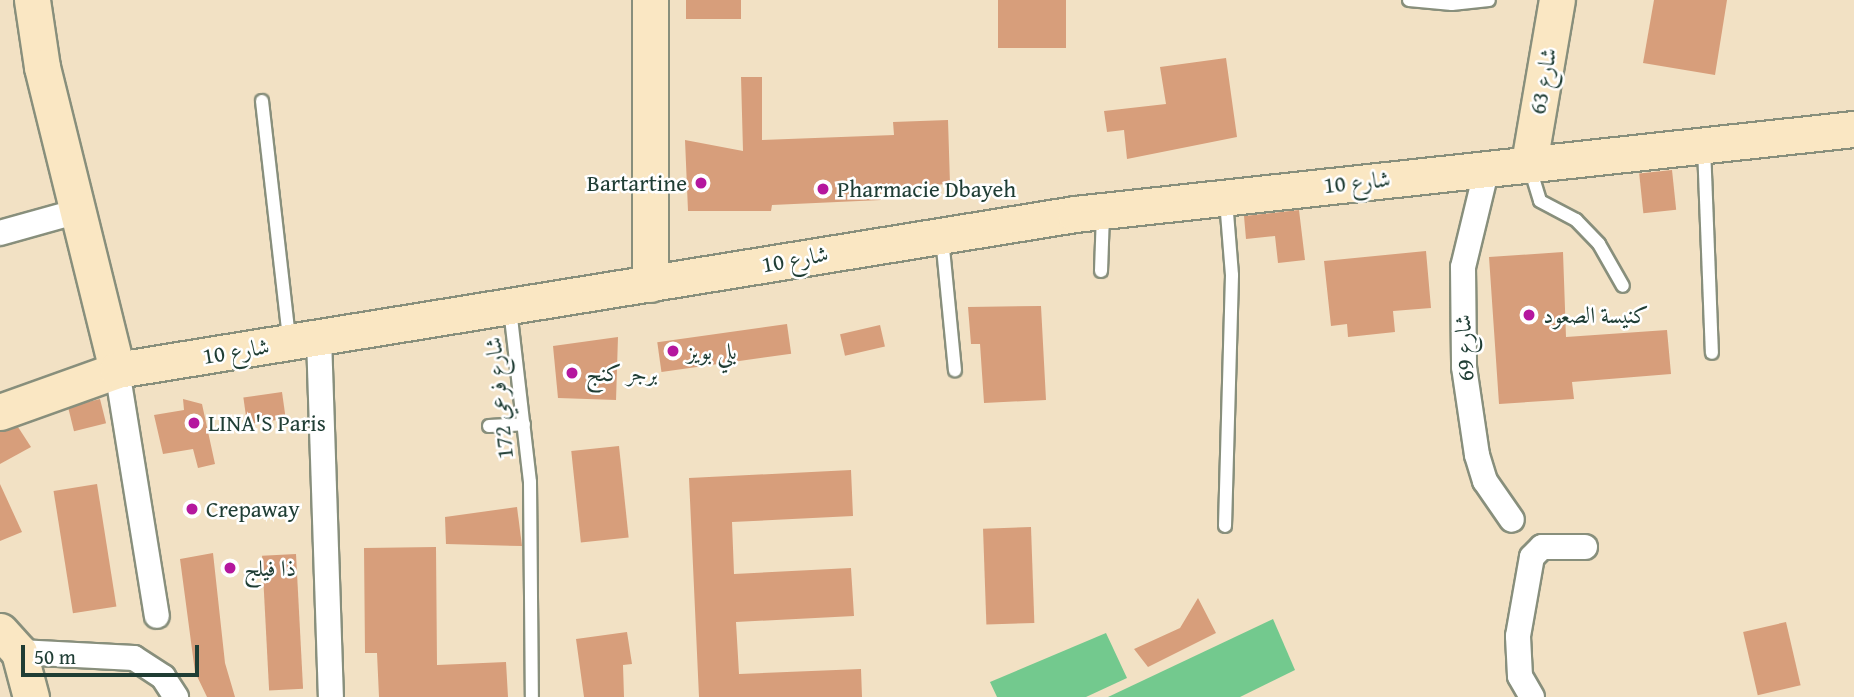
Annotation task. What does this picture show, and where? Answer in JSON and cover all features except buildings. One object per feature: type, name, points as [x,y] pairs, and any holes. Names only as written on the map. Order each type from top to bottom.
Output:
[{"type":"street","points":[[32,0],[42,67],[75,212],[117,370],[157,616]]},
{"type":"street","points":[[650,0],[650,284]]},
{"type":"street","name":"شارع 63","points":[[1529,163],[1557,0]]},
{"type":"street","name":"شارع 10","points":[[0,412],[117,370],[510,308],[942,235],[1103,211],[1854,129]]},
{"type":"street","name":"شارع 69","points":[[1487,168],[1463,267],[1464,366],[1481,468],[1512,520]]},
{"type":"street","points":[[0,233],[75,212]]},
{"type":"street","points":[[304,340],[331,697]]},
{"type":"street","points":[[1532,697],[1520,676],[1518,636],[1532,557],[1542,547],[1585,547]]},
{"type":"street","points":[[31,697],[9,641],[134,658],[163,677],[176,697]]},
{"type":"lane","points":[[1409,0],[1452,4],[1489,0]]},
{"type":"lane","points":[[262,101],[304,340]]},
{"type":"lane","points":[[1704,145],[1712,353]]},
{"type":"lane","points":[[1529,163],[1540,201],[1576,220],[1599,244],[1623,286]]},
{"type":"lane","points":[[1225,197],[1232,275],[1225,526]]},
{"type":"lane","points":[[1101,271],[1103,211]]},
{"type":"lane","points":[[942,235],[955,370]]},
{"type":"lane","name":"شارع فرعي 172","points":[[510,308],[530,482],[532,697]]},
{"type":"lane","points":[[489,426],[524,424]]},
{"type":"green space","points":[[1273,619],[1295,670],[1240,697],[1108,697]]},
{"type":"green space","points":[[1106,633],[1127,678],[1086,697],[997,697],[990,682]]},
{"type":"place","name":"Bartartine","points":[[701,183]]},
{"type":"place","name":"Pharmacie Dbayeh","points":[[823,189]]},
{"type":"place","name":"كنيسة الصعود","points":[[1529,315]]},
{"type":"place","name":"بلي بويز","points":[[673,351]]},
{"type":"place","name":"برجر كنج","points":[[572,373]]},
{"type":"place","name":"LINA'S Paris","points":[[194,423]]},
{"type":"place","name":"Crepaway","points":[[192,509]]},
{"type":"place","name":"ذا فيلج","points":[[230,568]]}]
